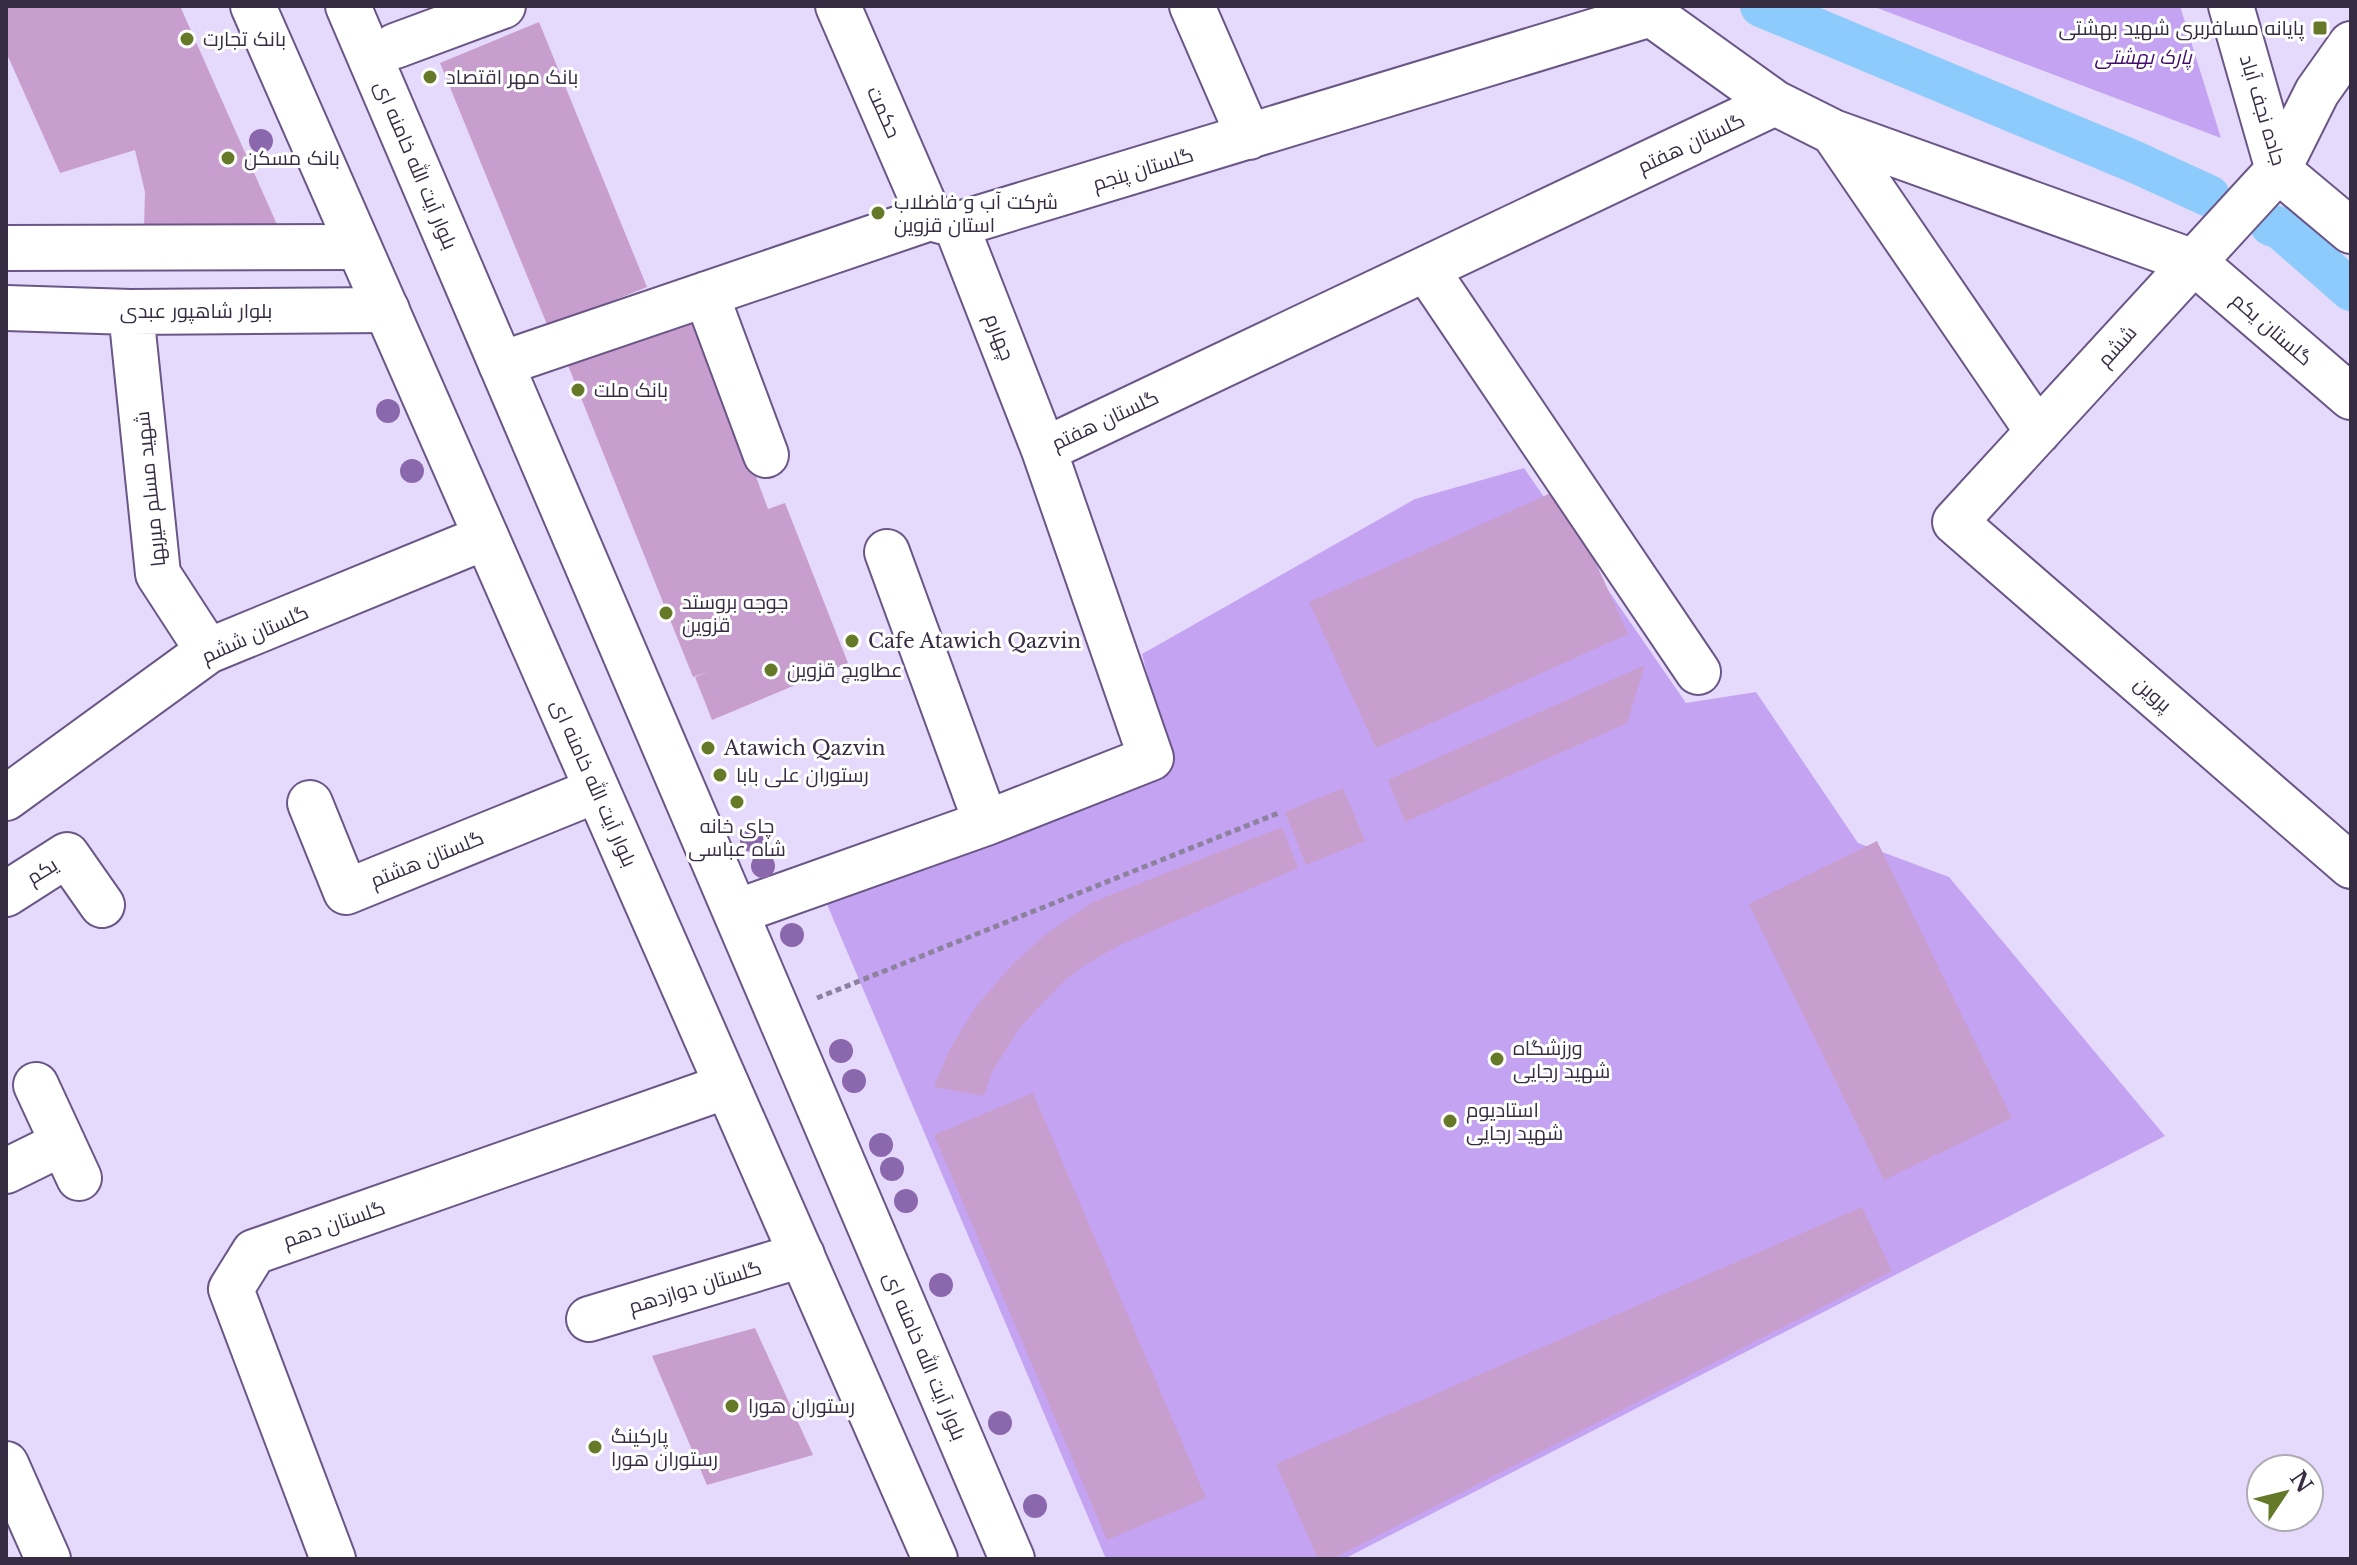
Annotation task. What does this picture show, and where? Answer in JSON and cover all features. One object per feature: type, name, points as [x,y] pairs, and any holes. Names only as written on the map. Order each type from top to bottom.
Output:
[{"type":"street","name":"بلوار آیت الله خامنه ای","points":[[253,6],[935,1559]]},
{"type":"street","name":"بلوار آیت الله خامنه ای","points":[[348,6],[1012,1559]]},
{"type":"street","points":[[395,46],[503,6]]},
{"type":"street","name":"حکمت","points":[[838,6],[943,222]]},
{"type":"street","points":[[1192,6],[1249,137]]},
{"type":"street","name":"جاده نجف آباد","points":[[2231,6],[2278,170],[2351,231]]},
{"type":"street","points":[[1643,10],[1775,103],[1833,132],[2194,262]]},
{"type":"street","name":"گلستان پنجم","points":[[501,364],[706,294],[943,222],[1249,137],[1643,10]]},
{"type":"street","name":"ششم","points":[[1955,522],[2278,170],[2317,92],[2351,44]]},
{"type":"street","name":"گلستان هفتم","points":[[736,912],[986,823],[1151,758],[1044,450],[1775,103]]},
{"type":"street","points":[[1833,132],[2038,432]]},
{"type":"street","name":"چهارم","points":[[943,222],[1044,450]]},
{"type":"street","points":[[6,248],[358,247]]},
{"type":"street","name":"گلستان یکم","points":[[2194,262],[2351,397]]},
{"type":"street","points":[[1426,269],[1698,672]]},
{"type":"street","points":[[706,294],[766,455]]},
{"type":"street","name":"بلوار شاهپور عبدی","points":[[6,308],[131,312],[387,310]]},
{"type":"street","name":"شهید مسلم میربها","points":[[131,312],[158,574],[208,651]]},
{"type":"street","name":"پروین","points":[[1955,522],[2351,866]]},
{"type":"street","name":"گلستان ششم","points":[[6,798],[208,651],[486,537]]},
{"type":"street","points":[[887,552],[986,823]]},
{"type":"street","name":"گلستان هشتم","points":[[310,803],[346,892],[597,790]]},
{"type":"street","name":"یکم","points":[[6,894],[67,855],[102,905]]},
{"type":"street","points":[[6,1171],[71,1160],[36,1085]]},
{"type":"street","name":"گلستان دهم","points":[[333,1559],[231,1289],[254,1252],[727,1086]]},
{"type":"street","name":"گلستان دوازدهم","points":[[589,1319],[802,1255]]},
{"type":"street","points":[[6,1464],[48,1559]]},
{"type":"path","points":[[779,1013],[1281,812]]},
{"type":"green space","name":"پارک بهشتی","points":[[1872,6],[2180,6],[2221,138]]},
{"type":"green space","name":"ورزشگاه شهید رجایی","points":[[1524,468],[1686,703],[1756,692],[1858,843],[1949,877],[2165,1136],[1344,1559],[1106,1559],[823,895],[1162,732],[1142,654],[1415,499]]},
{"type":"building","points":[[6,6],[180,6],[283,238],[144,229],[145,192],[135,150],[60,173],[6,52]]},
{"type":"building","points":[[539,22],[647,287],[548,327],[440,63]]},
{"type":"building","points":[[697,316],[768,509],[785,503],[848,663],[712,720],[695,677],[710,671],[693,677],[567,363]]},
{"type":"building","points":[[1562,488],[1628,634],[1376,748],[1309,602]]},
{"type":"building","points":[[1645,665],[1627,723],[1405,822],[1388,780]]},
{"type":"building","points":[[1343,788],[1365,841],[1306,865],[1285,812]]},
{"type":"building","points":[[1282,827],[1298,868],[1120,945],[1085,965],[1065,980],[1021,1026],[992,1072],[984,1096],[934,1087],[950,1049],[977,1005],[1014,963],[1046,934],[1093,902]]},
{"type":"building","points":[[1877,841],[2012,1118],[1884,1180],[1749,904]]},
{"type":"building","points":[[1033,1093],[1206,1498],[1107,1540],[934,1135]]},
{"type":"building","points":[[1862,1207],[1892,1271],[1332,1559],[1318,1559],[1276,1464]]},
{"type":"building","name":"رستوران هورا","points":[[755,1328],[813,1455],[707,1485],[652,1356]]},
{"type":"waterway","points":[[1761,6],[2135,162],[2209,196]]},
{"type":"waterway","points":[[2271,225],[2280,228],[2351,290]]},
{"type":"place","name":"پایانه مسافربری شهید بهشتی","points":[[2320,28]]},
{"type":"place","name":"بانک تجارت","points":[[187,39]]},
{"type":"place","name":"بانک مهر اقتصاد","points":[[430,77]]},
{"type":"place","name":"بانک مسکن","points":[[228,158]]},
{"type":"place","name":"شرکت آب و فاضلاب استان قزوین","points":[[878,213]]},
{"type":"place","name":"بانک ملت","points":[[578,390]]},
{"type":"place","name":"جوجه بروستد قزوین","points":[[666,613]]},
{"type":"place","name":"Cafe Atawich Qazvin","points":[[852,641]]},
{"type":"place","name":"عطاویچ قزوین","points":[[771,670]]},
{"type":"place","name":"Atawich Qazvin","points":[[708,748]]},
{"type":"place","name":"رستوران علی بابا","points":[[720,775]]},
{"type":"place","name":"چای خانه شاه عباسی","points":[[737,802]]},
{"type":"place","name":"ورزشگاه شهید رجایی","points":[[1497,1059]]},
{"type":"place","name":"استادیوم شهید رجایی","points":[[1450,1121]]},
{"type":"place","name":"رستوران هورا","points":[[732,1406]]},
{"type":"place","name":"پارکینگ رستوران هورا","points":[[595,1447]]}]
